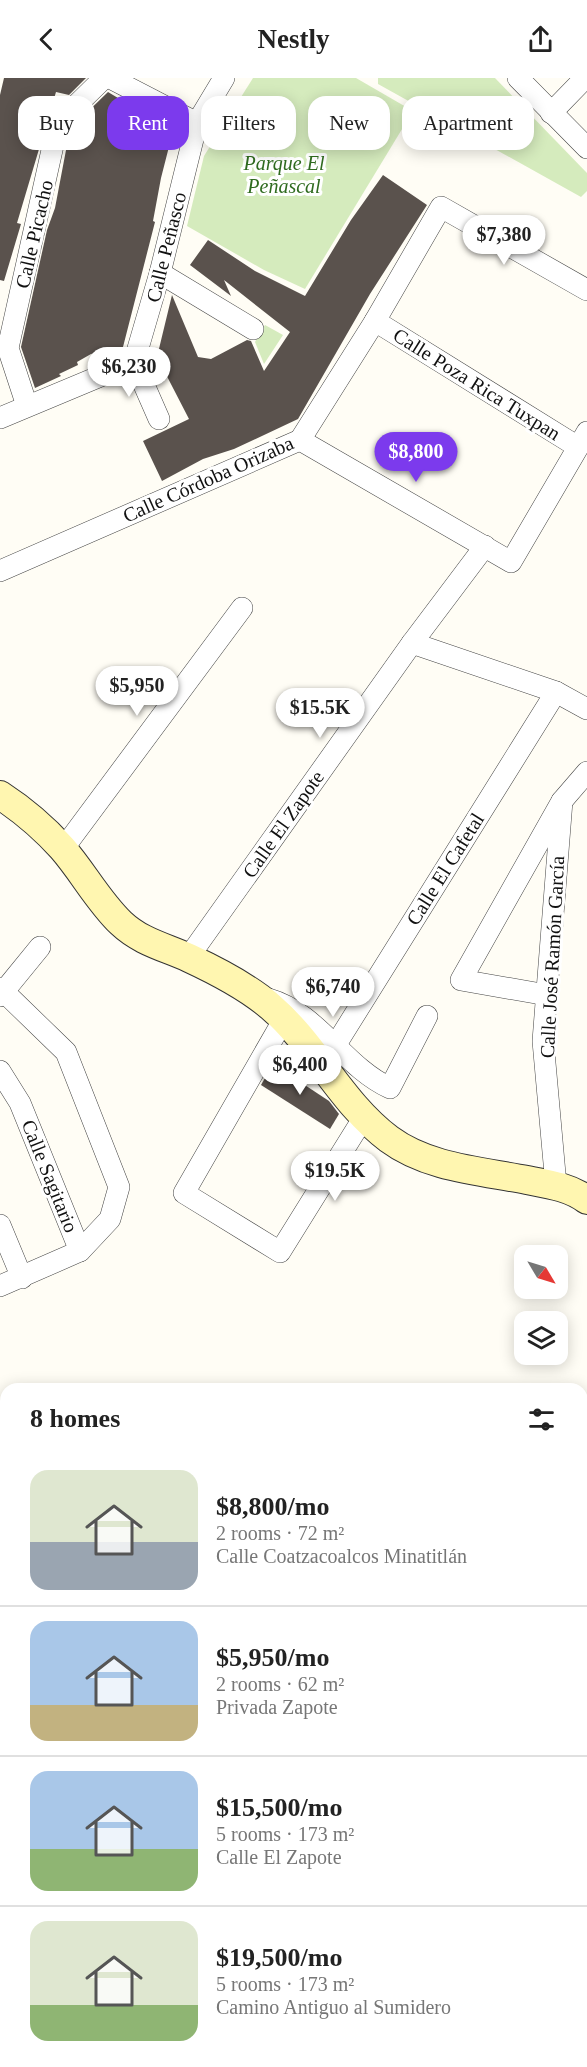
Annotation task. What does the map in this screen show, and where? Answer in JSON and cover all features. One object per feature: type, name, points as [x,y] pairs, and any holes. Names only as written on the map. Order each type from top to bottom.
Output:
[{"type":"main road","points":[[0,795],[20,809],[63,849],[96,893],[131,932],[144,941],[188,958],[256,995],[284,1019],[364,1117],[389,1139],[435,1162],[556,1185],[587,1200]]},
{"type":"street","name":"Calle Picacho","points":[[27,406],[8,348],[58,123],[104,78]]},
{"type":"street","points":[[110,78],[197,123]]},
{"type":"street","name":"Calle Peñasco","points":[[134,362],[160,273],[197,123],[225,78]]},
{"type":"street","points":[[518,78],[587,148]]},
{"type":"street","points":[[551,112],[585,78]]},
{"type":"street","name":"Calle Córdoba Orizaba","points":[[0,571],[300,440],[375,321],[441,207],[587,290]]},
{"type":"street","points":[[160,273],[253,329]]},
{"type":"street","name":"Calle Poza Rica Tuxpan","points":[[375,321],[583,439]]},
{"type":"street","points":[[0,418],[134,362],[159,419]]},
{"type":"street","points":[[300,440],[511,562],[583,439]]},
{"type":"street","name":"Calle El Zapote","points":[[188,958],[412,644],[486,546]]},
{"type":"street","points":[[63,849],[242,608]]},
{"type":"street","points":[[412,644],[556,692],[587,709]]},
{"type":"street","name":"Calle El Cafetal","points":[[335,1046],[556,692]]},
{"type":"street","points":[[547,995],[461,980],[562,801],[587,772]]},
{"type":"street","name":"Calle José Ramón García","points":[[556,1185],[543,1041],[562,801]]},
{"type":"street","points":[[0,1286],[80,1251],[110,1219],[117,1203],[119,1187],[66,1052],[1,992],[40,947]]},
{"type":"street","points":[[256,995],[294,1008],[356,1067],[390,1088],[428,1016]]},
{"type":"street","points":[[284,1019],[184,1193],[280,1252],[364,1117]]},
{"type":"street","name":"Calle Sagitario","points":[[0,1071],[20,1103],[80,1251]]},
{"type":"street","points":[[0,1225],[22,1278]]},
{"type":"green space","name":"Parque El Peñascal","points":[[253,78],[356,78],[387,96],[308,96],[308,150],[389,150],[305,289],[264,270],[187,226],[204,156],[208,150],[296,150],[296,96],[242,96]]},
{"type":"green space","points":[[378,78],[495,78],[512,96],[402,97],[378,84]]},
{"type":"green space","name":"Parque El Peñascal","points":[[390,98],[402,105],[402,129],[390,149]]},
{"type":"green space","points":[[534,118],[587,173],[587,191],[581,197],[497,150],[534,150]]},
{"type":"green space","points":[[265,325],[283,335],[264,364],[255,342]]},
{"type":"building","points":[[4,78],[86,78],[69,95],[56,92],[55,96],[18,96],[18,150],[39,150],[17,223],[21,224],[4,281],[0,280],[0,95]]},
{"type":"building","points":[[108,92],[115,96],[107,96],[107,150],[168,150],[153,221],[155,222],[123,347],[91,354],[77,362],[78,365],[59,374],[61,376],[35,388],[21,347],[47,230],[55,208],[66,150],[95,150],[95,105]]},
{"type":"building","points":[[383,175],[427,205],[370,294],[298,419],[234,449],[203,459],[162,481],[143,441],[189,419],[157,357],[172,295],[198,357],[211,359],[247,340],[251,341],[264,371],[290,332],[224,280],[231,296],[190,265],[208,240],[255,271],[305,296],[351,220]]},
{"type":"building","points":[[273,1064],[329,1101],[339,1114],[330,1129],[261,1085]]}]
